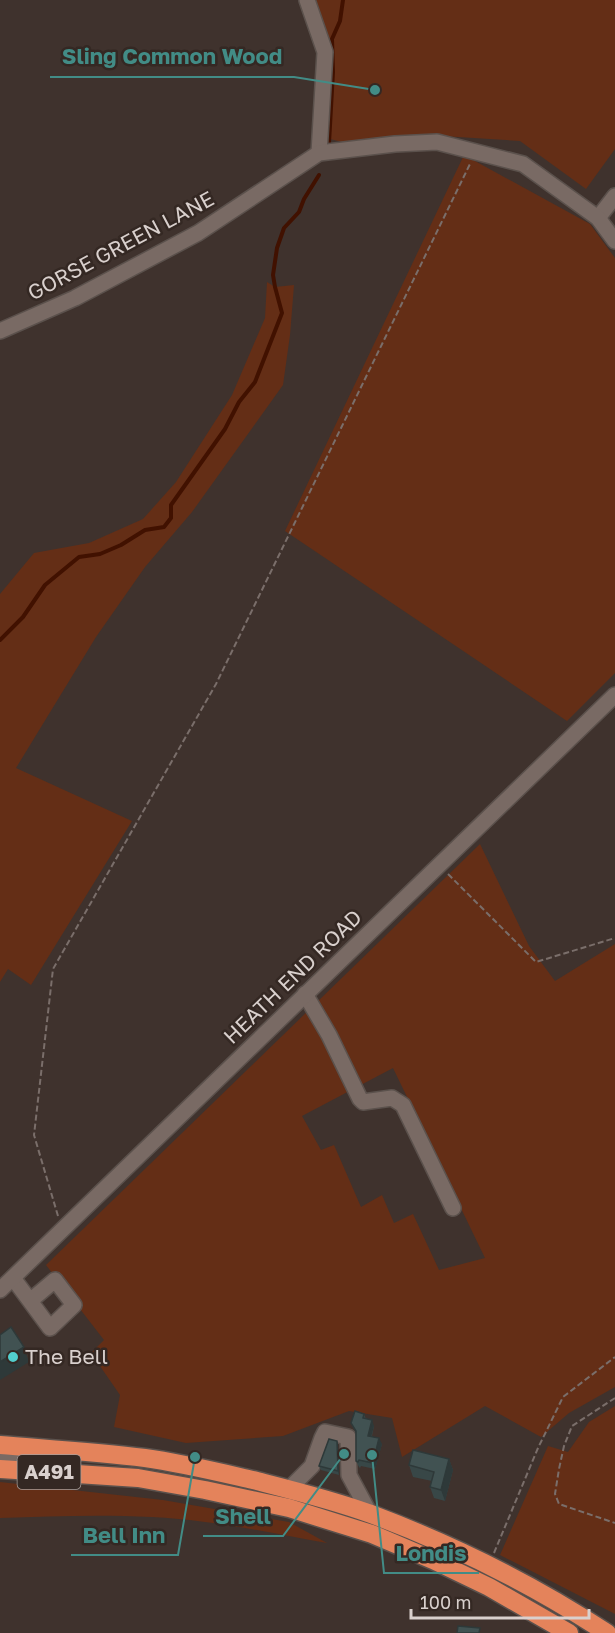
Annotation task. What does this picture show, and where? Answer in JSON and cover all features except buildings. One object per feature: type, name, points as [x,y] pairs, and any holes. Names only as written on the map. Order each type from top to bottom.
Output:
[{"type":"highway","name":"A491","points":[[0,1445],[147,1458],[289,1489],[370,1514],[434,1540],[489,1567],[567,1608],[607,1633]]},
{"type":"highway","name":"A491","points":[[0,1469],[138,1478],[289,1508],[372,1534],[433,1560],[489,1587],[569,1633]]},
{"type":"street","points":[[307,0],[325,52],[319,153],[395,144],[437,142],[523,164],[598,218],[615,241]]},
{"type":"street","name":"GORSE GREEN LANE","points":[[0,331],[75,298],[198,233],[319,153]]},
{"type":"street","points":[[598,218],[615,196]]},
{"type":"street","name":"HEATH END ROAD","points":[[0,1290],[440,865],[609,709],[615,695]]},
{"type":"street","points":[[305,994],[329,1035],[360,1099],[363,1102],[392,1098],[403,1105],[453,1208]]},
{"type":"street","points":[[13,1278],[30,1301]]},
{"type":"street","points":[[289,1489],[312,1466],[325,1432],[348,1437],[349,1474],[370,1514]]},
{"type":"street","points":[[0,1459],[11,1460],[39,1471]]},
{"type":"path","points":[[63,1230],[34,1135],[53,969],[216,684],[477,152]]},
{"type":"path","points":[[440,865],[536,962],[615,938]]},
{"type":"path","points":[[489,1567],[538,1448],[563,1397],[615,1357]]},
{"type":"path","points":[[615,1398],[572,1426],[564,1446],[555,1494],[559,1504],[615,1523]]},
{"type":"shaded area","points":[[312,0],[615,0],[615,149],[586,189],[520,141],[426,135],[342,142],[326,138],[328,48]]},
{"type":"shaded area","points":[[464,155],[590,224],[615,258],[615,673],[567,721],[285,531]]},
{"type":"shaded area","points":[[267,282],[275,287],[294,285],[283,385],[192,512],[145,567],[96,637],[16,768],[132,821],[31,985],[8,969],[0,982],[0,594],[34,553],[89,543],[143,519],[176,482],[232,395],[265,318]]},
{"type":"shaded area","points":[[480,844],[529,946],[555,981],[615,944],[615,1387],[569,1413],[541,1437],[485,1406],[402,1457],[392,1418],[349,1411],[283,1436],[186,1443],[114,1427],[120,1395],[91,1353],[104,1340],[46,1265]],"holes":[[[393,1068],[485,1258],[439,1270],[413,1214],[394,1223],[382,1195],[361,1207],[334,1145],[321,1150],[302,1116]]]},
{"type":"shaded area","points":[[615,1406],[615,1614],[500,1555],[548,1446],[568,1452],[589,1422]]},
{"type":"shaded area","points":[[0,1482],[163,1500],[289,1522],[327,1543],[236,1526],[154,1517],[0,1518]]},
{"type":"waterway","points":[[329,143],[333,72],[332,39],[340,21],[343,0]]},
{"type":"waterway","points":[[0,640],[23,617],[45,585],[79,557],[100,554],[121,545],[145,530],[164,527],[171,518],[171,505],[225,429],[239,402],[255,382],[282,313],[273,275],[277,248],[284,228],[299,212],[319,175]]},
{"type":"place","name":"Sling Common Wood","points":[[375,90]]},
{"type":"place","name":"The Bell","points":[[13,1357]]},
{"type":"place","name":"Shell","points":[[344,1454]]},
{"type":"place","name":"Londis","points":[[372,1455]]},
{"type":"place","name":"Bell Inn","points":[[195,1457]]}]
